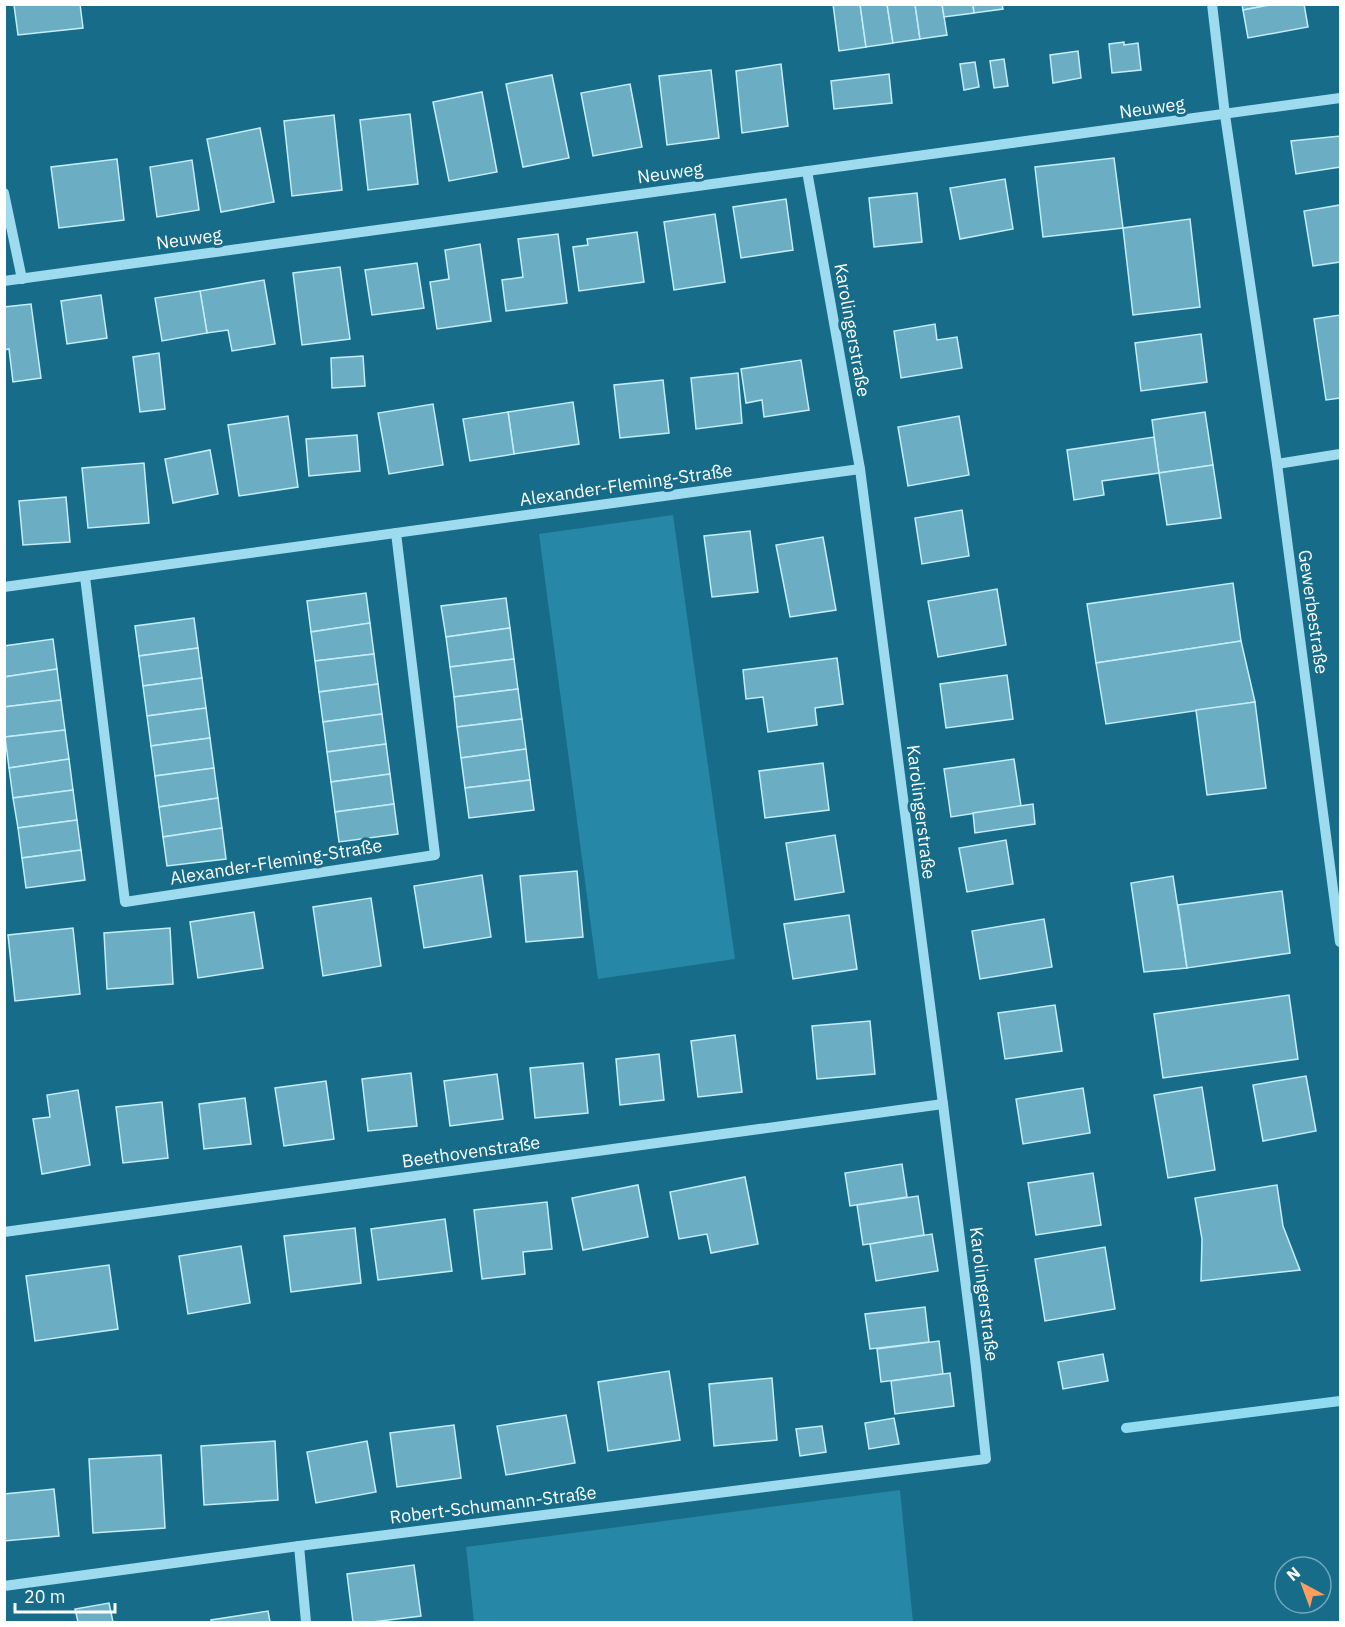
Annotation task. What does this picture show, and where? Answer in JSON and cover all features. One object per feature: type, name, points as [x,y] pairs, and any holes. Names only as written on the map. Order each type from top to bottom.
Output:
[{"type":"street","name":"Gewerbestraße","points":[[1212,4],[1225,115],[1277,464],[1341,942]]},
{"type":"street","name":"Neuweg","points":[[4,281],[1341,98]]},
{"type":"street","name":"Karolingerstraße","points":[[807,171],[860,469],[943,1104],[986,1459]]},
{"type":"street","points":[[4,193],[22,279]]},
{"type":"street","points":[[1277,464],[1341,454]]},
{"type":"street","name":"Alexander-Fleming-Straße","points":[[4,587],[860,469]]},
{"type":"street","name":"Alexander-Fleming-Straße","points":[[85,577],[125,902],[435,855],[396,533]]},
{"type":"street","name":"Beethovenstraße","points":[[4,1232],[943,1104]]},
{"type":"street","name":"Robert-Schumann-Straße","points":[[4,1586],[299,1546],[986,1459]]},
{"type":"street","points":[[299,1546],[306,1623]]},
{"type":"shaded area","points":[[673,515],[735,959],[598,979],[539,534]]},
{"type":"shaded area","points":[[900,1490],[913,1622],[474,1622],[466,1547]]},
{"type":"building","points":[[80,4],[83,28],[18,35],[14,5]]},
{"type":"building","points":[[833,4],[860,4],[866,47],[839,51]]},
{"type":"building","points":[[860,4],[887,4],[893,43],[866,47]]},
{"type":"building","points":[[887,4],[915,4],[920,39],[893,43]]},
{"type":"building","points":[[915,4],[942,4],[947,35],[920,39]]},
{"type":"building","points":[[942,4],[973,4],[974,13],[944,17]]},
{"type":"building","points":[[973,4],[1002,4],[1003,9],[974,13]]},
{"type":"building","points":[[1242,4],[1275,4],[1243,10]]},
{"type":"building","points":[[1275,4],[1304,4],[1308,27],[1248,38],[1243,10]]},
{"type":"building","points":[[1124,42],[1124,45],[1138,43],[1141,70],[1112,73],[1109,44]]},
{"type":"building","points":[[1078,51],[1081,78],[1053,83],[1050,55]]},
{"type":"building","points":[[1004,59],[1008,86],[994,88],[990,61]]},
{"type":"building","points":[[975,62],[979,87],[964,90],[960,64]]},
{"type":"building","points":[[781,64],[788,126],[742,133],[736,71]]},
{"type":"building","points":[[711,70],[719,138],[667,145],[659,76]]},
{"type":"building","points":[[889,74],[892,103],[834,109],[831,81]]},
{"type":"building","points":[[552,75],[569,158],[523,167],[506,84]]},
{"type":"building","points":[[630,84],[642,147],[593,156],[581,93]]},
{"type":"building","points":[[482,92],[497,172],[449,181],[433,102]]},
{"type":"building","points":[[410,114],[418,184],[368,190],[360,120]]},
{"type":"building","points":[[334,115],[342,190],[292,196],[284,121]]},
{"type":"building","points":[[260,128],[274,202],[221,212],[207,139]]},
{"type":"building","points":[[1340,136],[1340,167],[1296,174],[1291,141]]},
{"type":"building","points":[[1114,158],[1123,228],[1043,237],[1035,167]]},
{"type":"building","points":[[117,159],[124,220],[59,228],[51,167]]},
{"type":"building","points":[[192,160],[199,210],[157,217],[150,167]]},
{"type":"building","points":[[1005,179],[1013,229],[960,239],[950,188]]},
{"type":"building","points":[[917,193],[922,242],[874,247],[869,198]]},
{"type":"building","points":[[786,199],[793,250],[741,258],[733,207]]},
{"type":"building","points":[[1340,205],[1340,262],[1313,266],[1304,211]]},
{"type":"building","points":[[715,214],[725,282],[674,290],[664,222]]},
{"type":"building","points":[[1190,219],[1200,307],[1133,315],[1123,228]]},
{"type":"building","points":[[637,232],[644,282],[579,291],[573,247],[588,245],[587,239]]},
{"type":"building","points":[[558,234],[567,303],[506,311],[502,280],[523,277],[518,239]]},
{"type":"building","points":[[480,244],[491,321],[437,329],[430,282],[449,279],[445,250]]},
{"type":"building","points":[[417,263],[424,308],[372,315],[365,270]]},
{"type":"building","points":[[340,267],[350,339],[302,345],[293,273]]},
{"type":"building","points":[[264,280],[275,344],[232,351],[228,330],[207,333],[200,291]]},
{"type":"building","points":[[200,291],[207,333],[162,341],[155,298]]},
{"type":"building","points":[[101,295],[107,338],[67,344],[61,301]]},
{"type":"building","points":[[31,304],[41,378],[13,382],[9,349],[4,350],[4,307]]},
{"type":"building","points":[[1340,315],[1340,398],[1326,400],[1314,319]]},
{"type":"building","points":[[935,324],[937,340],[957,337],[962,368],[901,378],[894,331]]},
{"type":"building","points":[[1201,334],[1207,382],[1141,391],[1135,343]]},
{"type":"building","points":[[159,353],[165,409],[140,412],[133,357]]},
{"type":"building","points":[[363,356],[365,386],[332,388],[331,358]]},
{"type":"building","points":[[801,360],[809,410],[764,417],[762,400],[746,403],[741,369]]},
{"type":"building","points":[[738,373],[742,423],[696,429],[691,378]]},
{"type":"building","points":[[663,380],[669,433],[620,438],[614,385]]},
{"type":"building","points":[[573,402],[579,444],[514,454],[508,412]]},
{"type":"building","points":[[433,404],[443,465],[389,474],[378,413]]},
{"type":"building","points":[[508,412],[514,454],[470,461],[463,419]]},
{"type":"building","points":[[1205,412],[1213,465],[1159,473],[1152,420]]},
{"type":"building","points":[[288,416],[298,487],[239,496],[228,425]]},
{"type":"building","points":[[959,416],[969,475],[908,486],[898,427]]},
{"type":"building","points":[[357,435],[360,471],[309,476],[306,439]]},
{"type":"building","points":[[1154,437],[1159,473],[1102,481],[1104,495],[1074,500],[1067,450]]},
{"type":"building","points":[[210,450],[218,494],[173,503],[165,459]]},
{"type":"building","points":[[144,463],[149,523],[88,528],[82,468]]},
{"type":"building","points":[[1213,465],[1221,518],[1167,525],[1159,473]]},
{"type":"building","points":[[66,497],[70,542],[23,545],[19,501]]},
{"type":"building","points":[[962,510],[969,556],[922,564],[915,518]]},
{"type":"building","points":[[750,531],[758,592],[712,597],[704,536]]},
{"type":"building","points":[[823,537],[836,610],[790,617],[776,545]]},
{"type":"building","points":[[1233,583],[1241,641],[1096,663],[1087,604]]},
{"type":"building","points":[[997,589],[1006,645],[938,657],[928,601]]},
{"type":"building","points":[[366,593],[370,623],[311,632],[307,601]]},
{"type":"building","points":[[506,598],[510,628],[446,637],[441,606]]},
{"type":"building","points":[[194,618],[198,648],[139,656],[135,626]]},
{"type":"building","points":[[370,623],[374,654],[315,661],[311,632]]},
{"type":"building","points":[[510,628],[514,659],[450,667],[446,637]]},
{"type":"building","points":[[53,639],[57,669],[4,677],[4,646]]},
{"type":"building","points":[[1241,641],[1255,702],[1106,724],[1096,663]]},
{"type":"building","points":[[198,648],[202,678],[143,686],[139,656]]},
{"type":"building","points":[[374,654],[378,684],[319,692],[315,661]]},
{"type":"building","points":[[837,658],[843,704],[815,708],[817,725],[768,732],[763,697],[746,699],[743,670]]},
{"type":"building","points":[[514,659],[518,689],[454,697],[450,667]]},
{"type":"building","points":[[57,669],[61,700],[4,707],[4,677]]},
{"type":"building","points":[[1007,675],[1013,719],[946,728],[940,684]]},
{"type":"building","points":[[202,678],[206,708],[147,716],[143,686]]},
{"type":"building","points":[[378,684],[382,714],[323,722],[319,692]]},
{"type":"building","points":[[518,689],[522,719],[457,727],[454,697]]},
{"type":"building","points":[[61,700],[65,730],[5,737],[4,707]]},
{"type":"building","points":[[1255,702],[1266,788],[1207,795],[1196,710]]},
{"type":"building","points":[[206,708],[210,738],[151,746],[147,716]]},
{"type":"building","points":[[382,714],[386,744],[327,752],[323,722]]},
{"type":"building","points":[[522,719],[526,749],[461,758],[457,727]]},
{"type":"building","points":[[65,730],[69,759],[9,768],[5,737]]},
{"type":"building","points":[[210,738],[214,768],[155,776],[151,746]]},
{"type":"building","points":[[386,744],[390,774],[331,782],[327,752]]},
{"type":"building","points":[[526,749],[530,780],[465,788],[461,758]]},
{"type":"building","points":[[69,759],[73,790],[13,798],[9,768]]},
{"type":"building","points":[[1014,759],[1021,806],[951,817],[944,769]]},
{"type":"building","points":[[823,763],[829,810],[765,818],[759,771]]},
{"type":"building","points":[[214,768],[218,798],[159,807],[155,776]]},
{"type":"building","points":[[390,774],[394,804],[335,812],[331,782]]},
{"type":"building","points":[[530,780],[534,810],[469,818],[465,788]]},
{"type":"building","points":[[73,790],[77,820],[18,828],[13,798]]},
{"type":"building","points":[[218,798],[222,828],[163,837],[159,807]]},
{"type":"building","points":[[394,804],[398,834],[339,842],[335,812]]},
{"type":"building","points":[[1033,804],[1035,824],[975,833],[973,813]]},
{"type":"building","points":[[77,820],[81,850],[22,858],[18,828]]},
{"type":"building","points":[[222,828],[226,859],[167,866],[163,837]]},
{"type":"building","points":[[835,835],[844,892],[795,900],[786,843]]},
{"type":"building","points":[[1006,840],[1013,884],[967,892],[959,848]]},
{"type":"building","points":[[81,850],[85,880],[26,888],[22,858]]},
{"type":"building","points":[[577,871],[583,937],[526,942],[520,876]]},
{"type":"building","points":[[482,875],[491,937],[424,948],[414,886]]},
{"type":"building","points":[[1173,876],[1187,968],[1144,972],[1131,883]]},
{"type":"building","points":[[1282,891],[1290,953],[1187,968],[1178,905]]},
{"type":"building","points":[[371,898],[381,966],[323,976],[313,907]]},
{"type":"building","points":[[254,912],[263,968],[198,978],[190,922]]},
{"type":"building","points":[[849,915],[857,969],[793,979],[784,924]]},
{"type":"building","points":[[1044,919],[1052,967],[980,979],[972,931]]},
{"type":"building","points":[[73,928],[80,994],[15,1001],[8,935]]},
{"type":"building","points":[[170,928],[173,984],[107,989],[104,933]]},
{"type":"building","points":[[1289,995],[1298,1059],[1163,1078],[1154,1014]]},
{"type":"building","points":[[1055,1005],[1062,1051],[1005,1059],[998,1013]]},
{"type":"building","points":[[870,1021],[875,1074],[817,1079],[812,1026]]},
{"type":"building","points":[[735,1035],[742,1092],[698,1097],[691,1041]]},
{"type":"building","points":[[659,1054],[664,1100],[620,1105],[616,1059]]},
{"type":"building","points":[[583,1063],[588,1113],[535,1118],[530,1068]]},
{"type":"building","points":[[411,1073],[417,1126],[368,1131],[362,1079]]},
{"type":"building","points":[[497,1074],[503,1119],[450,1126],[444,1081]]},
{"type":"building","points":[[1306,1076],[1316,1131],[1263,1141],[1253,1085]]},
{"type":"building","points":[[326,1081],[334,1139],[284,1146],[275,1088]]},
{"type":"building","points":[[1202,1087],[1215,1170],[1168,1178],[1154,1095]]},
{"type":"building","points":[[1083,1088],[1090,1133],[1023,1144],[1016,1099]]},
{"type":"building","points":[[78,1090],[90,1165],[42,1174],[33,1119],[50,1117],[47,1095]]},
{"type":"building","points":[[245,1098],[251,1144],[204,1149],[199,1104]]},
{"type":"building","points":[[162,1102],[168,1158],[123,1163],[116,1107]]},
{"type":"building","points":[[902,1164],[907,1197],[850,1206],[845,1173]]},
{"type":"building","points":[[1093,1173],[1101,1225],[1036,1235],[1028,1183]]},
{"type":"building","points":[[745,1177],[758,1244],[711,1253],[707,1234],[679,1239],[670,1192]]},
{"type":"building","points":[[638,1185],[648,1237],[583,1250],[572,1198]]},
{"type":"building","points":[[1277,1185],[1283,1226],[1300,1270],[1201,1281],[1202,1239],[1195,1198]]},
{"type":"building","points":[[918,1196],[924,1235],[863,1245],[857,1205]]},
{"type":"building","points":[[547,1202],[552,1249],[523,1252],[525,1274],[482,1279],[474,1210]]},
{"type":"building","points":[[445,1219],[452,1271],[378,1280],[371,1229]]},
{"type":"building","points":[[355,1228],[361,1283],[291,1292],[284,1236]]},
{"type":"building","points":[[932,1234],[938,1271],[876,1281],[870,1244]]},
{"type":"building","points":[[241,1246],[250,1303],[188,1314],[179,1256]]},
{"type":"building","points":[[1105,1247],[1115,1309],[1045,1321],[1035,1259]]},
{"type":"building","points":[[109,1265],[118,1329],[35,1341],[26,1276]]},
{"type":"building","points":[[925,1307],[929,1342],[870,1349],[865,1314]]},
{"type":"building","points":[[939,1341],[943,1374],[881,1382],[877,1349]]},
{"type":"building","points":[[1103,1354],[1108,1381],[1063,1389],[1058,1362]]},
{"type":"building","points":[[669,1371],[680,1440],[608,1451],[598,1382]]},
{"type":"building","points":[[950,1373],[954,1406],[895,1414],[891,1381]]},
{"type":"building","points":[[772,1378],[777,1440],[714,1446],[709,1384]]},
{"type":"building","points":[[566,1415],[575,1463],[506,1475],[497,1426]]},
{"type":"building","points":[[894,1418],[899,1444],[869,1449],[865,1423]]},
{"type":"building","points":[[454,1425],[461,1478],[397,1487],[390,1433]]},
{"type":"building","points":[[822,1426],[826,1452],[800,1456],[796,1429]]},
{"type":"building","points":[[275,1441],[278,1500],[204,1505],[201,1446]]},
{"type":"building","points":[[367,1441],[376,1492],[316,1503],[307,1452]]},
{"type":"building","points":[[161,1455],[165,1528],[93,1533],[89,1459]]},
{"type":"building","points":[[54,1489],[59,1536],[4,1541],[4,1494]]},
{"type":"building","points":[[414,1565],[421,1616],[353,1622],[347,1574]]},
{"type":"building","points":[[109,1603],[113,1622],[78,1622],[75,1609]]},
{"type":"building","points":[[268,1611],[270,1622],[211,1622],[211,1620]]},
{"type":"waterway","points":[[1126,1428],[1340,1401]]}]
